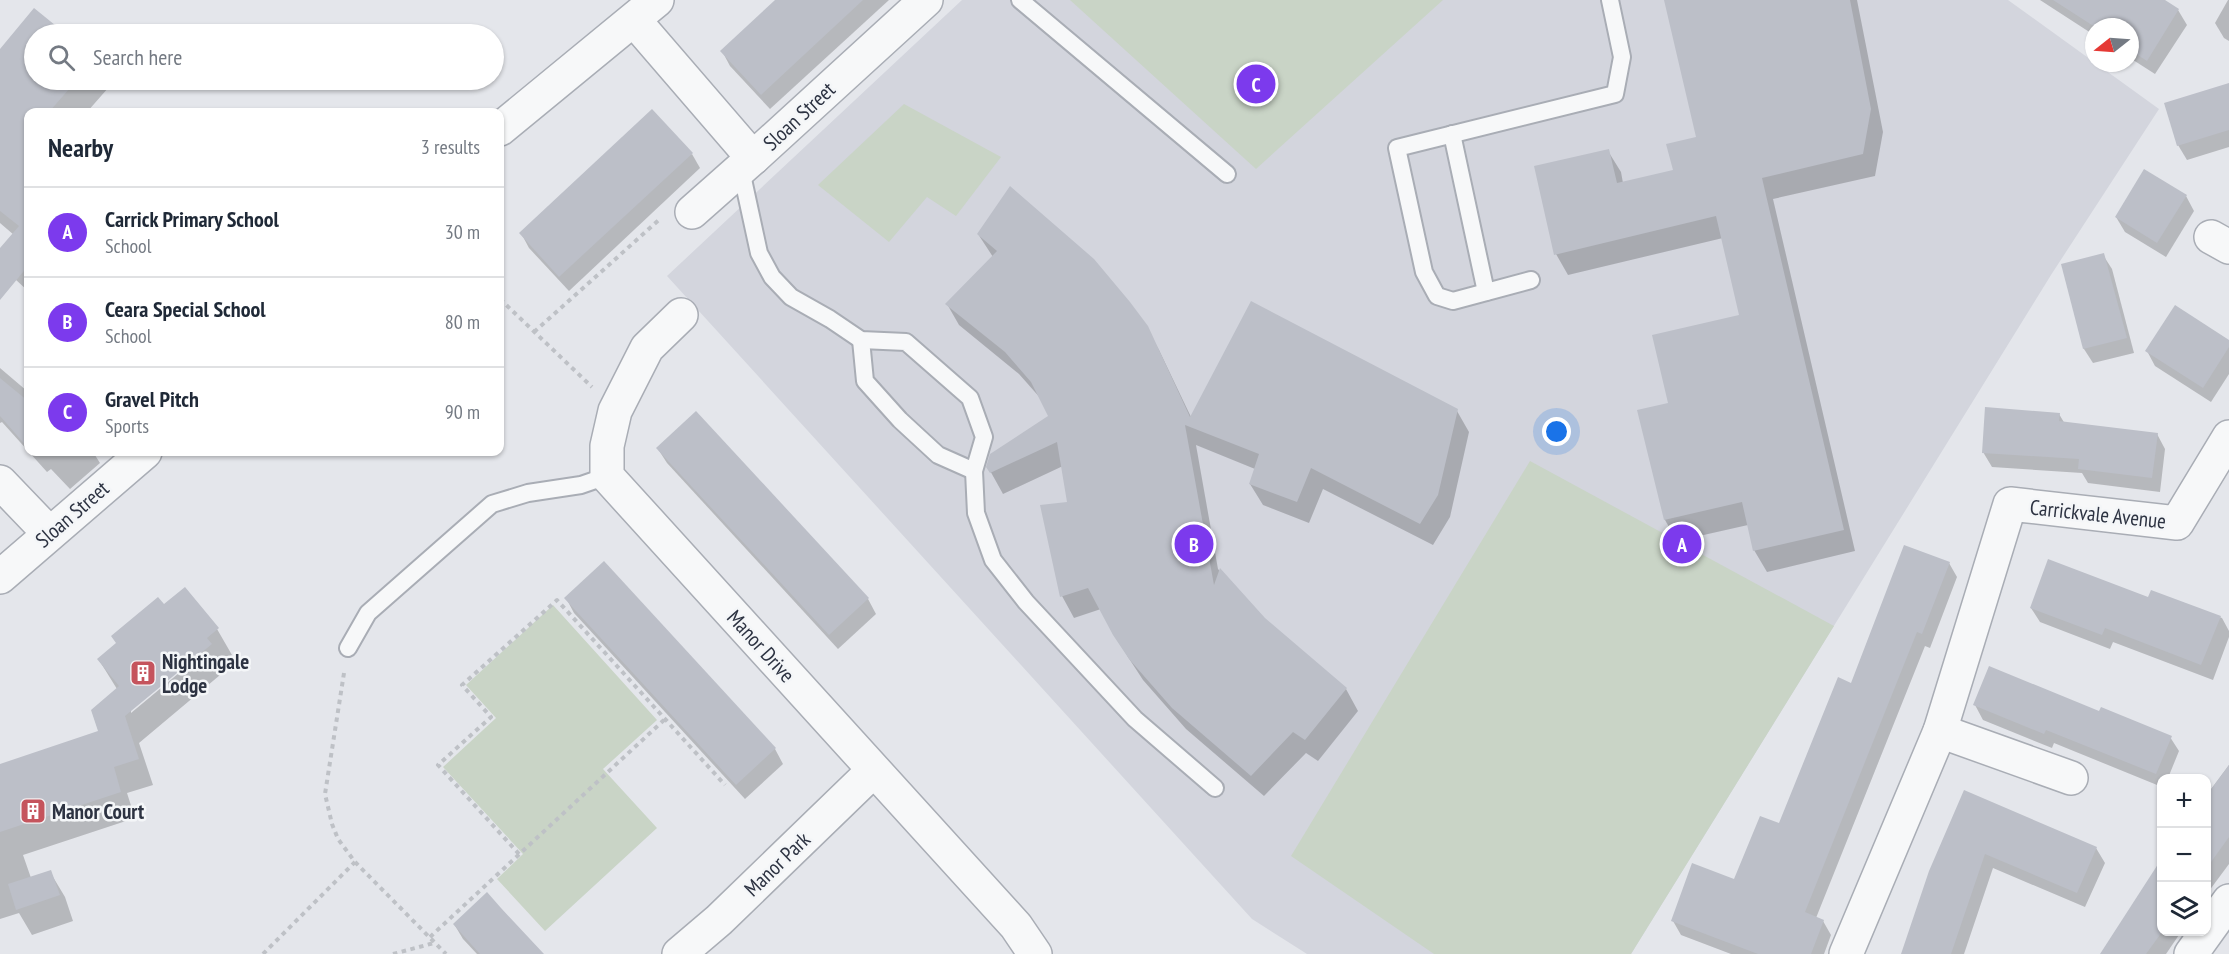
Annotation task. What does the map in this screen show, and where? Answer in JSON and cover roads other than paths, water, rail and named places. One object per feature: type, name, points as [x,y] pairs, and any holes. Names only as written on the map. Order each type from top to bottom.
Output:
[{"type":"street","name":"Sloan Street","points":[[504,126],[642,7],[747,164],[926,0]]},
{"type":"street","points":[[692,212],[747,164]]},
{"type":"street","points":[[607,476],[607,446],[615,411],[647,348],[681,315]]},
{"type":"street","name":"Carrickvale Avenue","points":[[1846,954],[1940,731],[2010,504],[2178,524],[2229,437]]},
{"type":"street","name":"Sloan Street","points":[[0,577],[140,456]]},
{"type":"street","name":"Manor Drive","points":[[607,476],[1016,926],[1035,954]]},
{"type":"street","points":[[0,482],[49,533]]},
{"type":"street","points":[[1940,731],[2071,778]]},
{"type":"street","name":"Manor Park","points":[[679,954],[719,920],[873,771]]},
{"type":"street","points":[[2191,954],[2229,901]]},
{"type":"lane","points":[[1020,0],[1227,174]]},
{"type":"lane","points":[[1531,280],[1453,301],[1437,296],[1424,272],[1397,148],[1615,94],[1622,57],[1610,0]]},
{"type":"lane","points":[[1452,134],[1486,292]]},
{"type":"lane","points":[[747,164],[759,253],[772,277],[791,297],[861,340],[906,342],[970,398],[984,437],[974,471],[976,513],[993,560],[1026,602],[1135,719],[1215,788]]},
{"type":"lane","points":[[861,340],[865,381],[900,420],[938,455],[974,471]]},
{"type":"lane","points":[[348,648],[368,613],[492,504],[528,493],[581,485],[607,476]]},
{"type":"place","name":"Gravel Pitch","points":[[1256,84]]},
{"type":"place","name":"Ceara Special School","points":[[1194,544]]},
{"type":"place","name":"Carrick Primary School","points":[[1682,544]]},
{"type":"place","name":"Nightingale Lodge","points":[[143,673]]},
{"type":"place","name":"Manor Court","points":[[33,811]]}]
